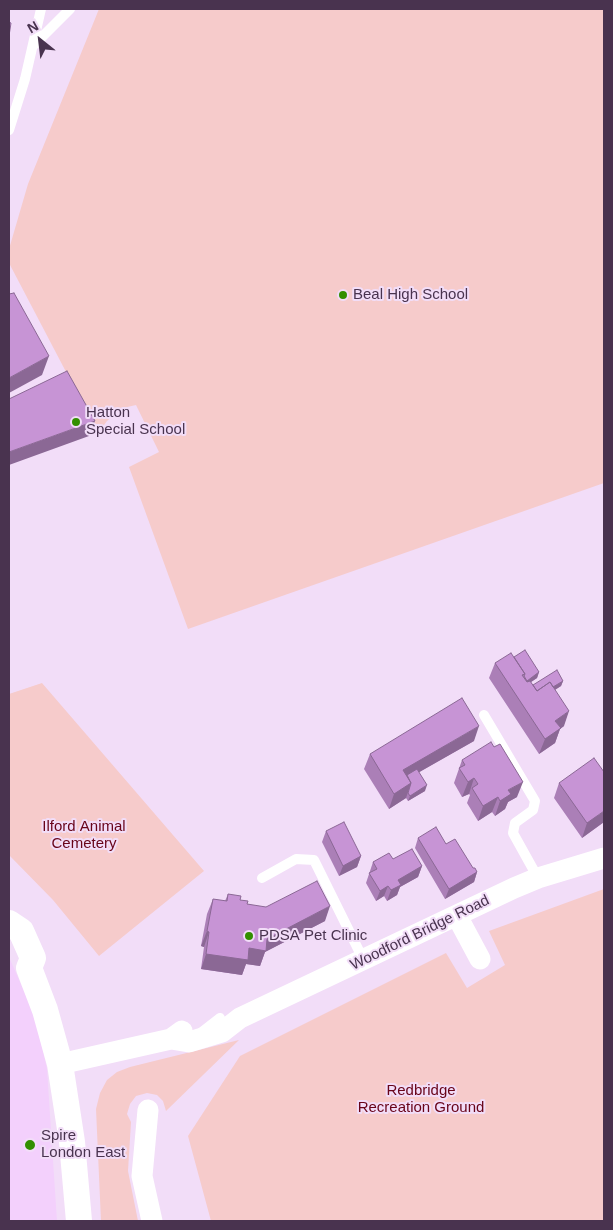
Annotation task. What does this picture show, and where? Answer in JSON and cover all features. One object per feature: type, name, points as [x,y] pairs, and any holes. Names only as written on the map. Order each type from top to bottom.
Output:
[{"type":"street","name":"Woodford Bridge Road","points":[[60,1064],[180,1040],[187,1028],[230,1018],[364,961],[538,878],[604,858]]},
{"type":"street","points":[[457,916],[480,959]]},
{"type":"street","points":[[16,941],[45,1010],[60,1064],[72,1142],[79,1221]]},
{"type":"street","points":[[148,1110],[142,1176],[152,1221]]},
{"type":"lane","points":[[9,130],[34,46],[41,9]]},
{"type":"lane","points":[[34,46],[70,9]]},
{"type":"lane","points":[[484,715],[535,801],[533,810],[515,822],[513,833],[538,878]]},
{"type":"lane","points":[[262,878],[296,859],[314,860],[364,961]]},
{"type":"shaded area","name":"Spire London East","points":[[9,957],[35,1016],[47,1069],[57,1221],[9,1221]]},
{"type":"green space","name":"Beal High School","points":[[99,9],[604,9],[604,483],[188,629],[129,467],[159,452],[136,405],[123,408],[107,421],[98,433],[9,263],[9,249],[28,184]]},
{"type":"green space","name":"Ilford Animal Cemetery","points":[[42,683],[204,871],[99,956],[53,900],[9,855],[9,694]]},
{"type":"green space","name":"Redbridge Recreation Ground","points":[[604,889],[604,1221],[211,1221],[188,1136],[240,1056],[446,953],[467,988],[505,965],[489,931]]},
{"type":"green space","points":[[239,1040],[166,1111],[163,1101],[157,1095],[147,1093],[136,1096],[130,1104],[127,1114],[131,1122],[128,1171],[138,1221],[101,1221],[96,1109],[100,1093],[107,1080],[117,1072],[130,1067]]},
{"type":"building","points":[[14,293],[49,356],[9,378],[9,294]]},
{"type":"building","points":[[67,371],[95,421],[9,452],[9,399]]},
{"type":"building","points":[[525,650],[539,672],[527,681],[524,676],[525,674],[514,657]]},
{"type":"building","points":[[511,653],[525,674],[522,675],[527,682],[530,681],[537,691],[550,682],[569,711],[555,721],[561,728],[545,739],[495,663]]},
{"type":"building","points":[[557,670],[563,681],[553,687],[550,682],[537,691],[533,685]]},
{"type":"building","points":[[462,698],[479,726],[403,770],[411,783],[394,794],[370,754]]},
{"type":"building","points":[[491,742],[494,747],[500,744],[523,782],[508,790],[511,794],[500,801],[498,797],[483,806],[472,788],[478,784],[474,778],[468,782],[459,768],[465,765],[462,760]]},
{"type":"building","points":[[594,758],[604,772],[604,811],[587,823],[559,783]]},
{"type":"building","points":[[417,769],[427,785],[410,796],[408,793],[411,783],[407,775]]},
{"type":"building","points":[[344,822],[361,856],[343,866],[326,831]]},
{"type":"building","points":[[436,827],[446,844],[455,839],[477,872],[449,889],[418,838]]},
{"type":"building","points":[[412,849],[422,866],[398,880],[401,885],[391,890],[388,886],[380,891],[369,873],[377,869],[373,862],[389,853],[393,859]]},
{"type":"building","name":"PDSA Pet Clinic","points":[[317,881],[330,906],[267,939],[266,951],[249,948],[248,960],[206,954],[209,932],[207,931],[213,899],[227,901],[228,894],[241,896],[240,900],[248,901],[247,904],[266,907]]},
{"type":"place","name":"Beal High School","points":[[343,295]]},
{"type":"place","name":"Hatton Special School","points":[[76,422]]},
{"type":"place","name":"PDSA Pet Clinic","points":[[249,936]]},
{"type":"place","name":"Spire London East","points":[[30,1145]]}]
